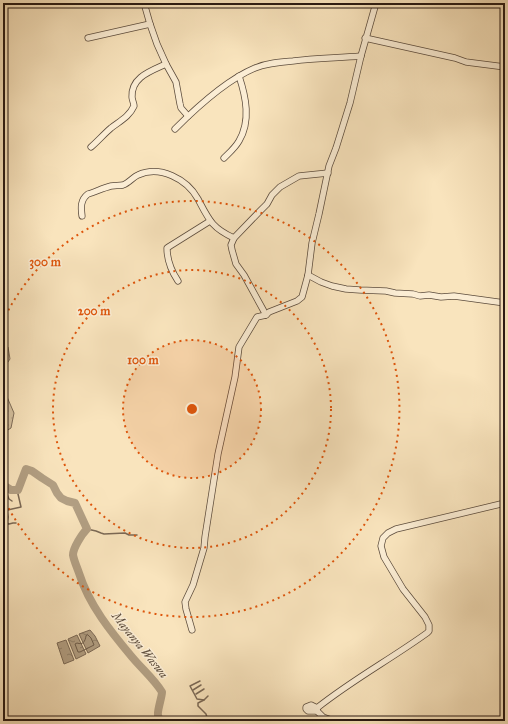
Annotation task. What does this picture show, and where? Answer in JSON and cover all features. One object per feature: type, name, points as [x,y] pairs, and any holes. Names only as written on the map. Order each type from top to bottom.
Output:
[{"type":"street","points":[[144,3],[150,24],[166,64],[176,82],[180,104],[188,116]]},
{"type":"street","points":[[192,630],[185,602],[193,585],[204,548],[218,454],[235,376],[239,346],[257,317],[266,315],[269,312],[298,301],[302,296],[308,275],[312,243],[329,166],[350,103],[365,38],[376,3]]},
{"type":"street","points":[[88,38],[150,24]]},
{"type":"street","points":[[365,38],[455,58],[466,62],[505,67]]},
{"type":"street","points":[[175,129],[215,93],[239,76],[255,68],[267,64],[305,59],[361,56]]},
{"type":"street","points":[[91,147],[112,127],[126,117],[133,109],[133,89],[140,77],[166,64]]},
{"type":"street","points":[[224,158],[239,142],[243,133],[246,119],[245,97],[239,76]]},
{"type":"street","points":[[82,216],[81,206],[84,197],[88,194],[113,186],[124,185],[136,175],[144,172],[161,172],[182,181],[193,191],[214,226],[218,230],[234,238]]},
{"type":"street","points":[[266,315],[236,264],[232,250],[234,238],[267,204],[272,195],[280,187],[299,176],[328,172]]},
{"type":"street","points":[[178,281],[174,275],[167,255],[167,248],[210,221]]},
{"type":"street","points":[[308,275],[321,282],[346,289],[386,291],[420,296],[454,296],[505,303]]},
{"type":"street","points":[[334,721],[323,717],[317,709],[359,678],[427,633],[429,630],[429,625],[425,617],[402,589],[384,557],[382,546],[383,538],[391,531],[505,503]]},
{"type":"green space","points":[[3,345],[8,347],[10,359],[3,369]]},
{"type":"green space","points":[[3,384],[14,413],[11,428],[3,433]]},
{"type":"water","points":[[90,630],[100,646],[88,653],[79,634]]},
{"type":"water","points":[[77,635],[86,654],[76,659],[68,639]]},
{"type":"water","points":[[66,640],[74,660],[64,664],[57,643]]},
{"type":"waterway","name":"Mayanya Waswa","points":[[3,485],[11,490],[18,490],[26,469],[32,471],[53,485],[61,498],[75,503],[87,529],[78,541],[73,555],[83,585],[101,618],[162,692],[158,713],[160,721]]},
{"type":"waterway","points":[[4,487],[9,499],[12,501]]},
{"type":"waterway","points":[[3,511],[21,507],[18,494],[15,490]]},
{"type":"waterway","points":[[7,511],[7,523],[16,523]]},
{"type":"waterway","points":[[3,527],[8,524]]},
{"type":"waterway","points":[[87,529],[104,534],[125,533],[129,535],[137,535]]},
{"type":"waterway","points":[[200,681],[190,686],[197,699],[204,700]]},
{"type":"waterway","points":[[193,690],[201,685]]},
{"type":"waterway","points":[[196,694],[204,689]]},
{"type":"waterway","points":[[208,696],[198,703],[198,706],[206,714],[208,721]]}]
